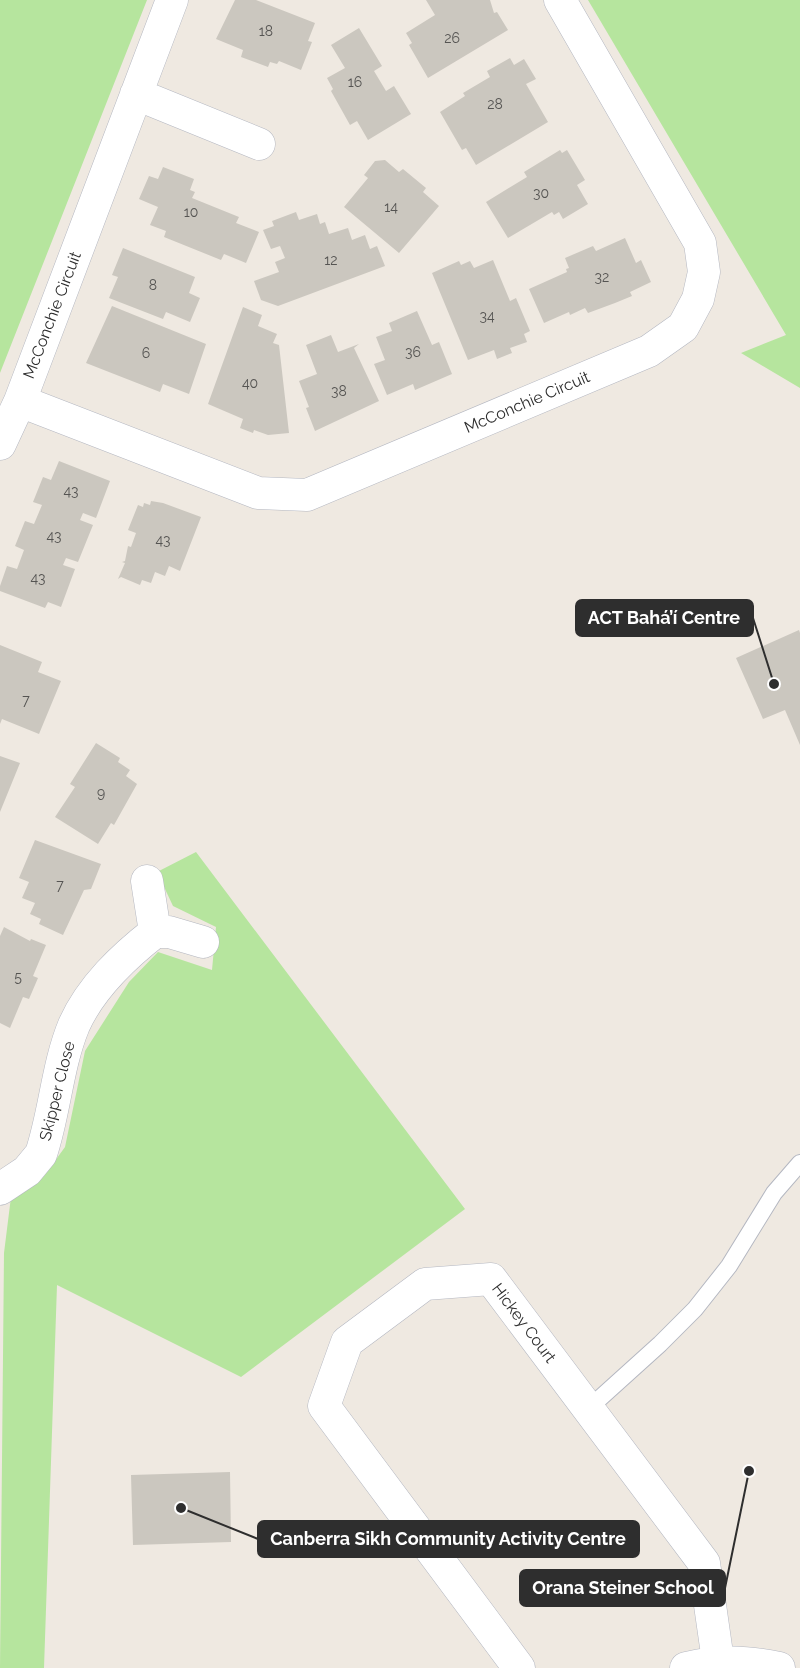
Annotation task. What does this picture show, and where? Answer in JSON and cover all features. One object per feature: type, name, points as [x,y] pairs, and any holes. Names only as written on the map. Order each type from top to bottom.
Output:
[{"type":"street","name":"McConchie Circuit","points":[[0,444],[20,401],[172,0]]},
{"type":"street","name":"McConchie Circuit","points":[[20,401],[258,493],[307,495],[649,351],[683,327],[698,299],[704,272],[700,243],[560,0]]},
{"type":"street","points":[[136,94],[260,144]]},
{"type":"street","points":[[147,881],[155,932],[169,932],[203,942]]},
{"type":"street","name":"Skipper Close","points":[[0,1189],[27,1171],[41,1154],[68,1046],[75,1024],[89,999],[114,967],[155,932]]},
{"type":"street","name":"Hickey Court","points":[[519,1668],[324,1407],[347,1342],[425,1284],[491,1279],[704,1563],[718,1661]]},
{"type":"street","points":[[686,1668],[718,1661],[751,1662],[779,1668]]},
{"type":"lane","points":[[588,1408],[660,1344],[695,1309],[729,1266],[774,1193],[800,1163]]},
{"type":"green space","points":[[0,0],[147,0],[0,373]]},
{"type":"green space","points":[[588,0],[800,0],[800,388],[741,353],[786,335]]},
{"type":"green space","points":[[196,852],[465,1209],[241,1377],[57,1285],[44,1668],[0,1668],[4,1253],[11,1197],[44,1176],[65,1147],[85,1051],[129,982],[158,952],[212,970],[216,927],[173,906],[157,872]]},
{"type":"building","points":[[235,0],[256,0],[315,23],[308,41],[312,42],[301,70],[279,61],[277,64],[270,62],[268,67],[241,57],[243,50],[216,39]]},
{"type":"building","points":[[426,0],[490,0],[494,13],[497,12],[508,30],[428,78],[409,45],[412,43],[406,33],[435,15]]},
{"type":"building","points":[[359,28],[382,66],[374,71],[386,91],[394,86],[411,114],[368,140],[357,121],[350,125],[331,91],[333,89],[327,78],[345,68],[331,45]]},
{"type":"building","points":[[510,58],[514,65],[524,59],[536,79],[526,84],[548,122],[476,165],[466,148],[462,150],[440,112],[465,96],[463,93],[490,77],[487,71]]},
{"type":"building","points":[[560,150],[562,153],[567,150],[585,180],[577,185],[588,204],[563,219],[559,212],[554,215],[552,212],[508,238],[486,202],[527,177],[524,172]]},
{"type":"building","points":[[385,160],[399,172],[403,169],[426,188],[423,192],[439,206],[399,253],[344,207],[368,178],[364,175],[375,161]]},
{"type":"building","points":[[163,167],[194,179],[190,190],[195,192],[192,198],[239,217],[236,223],[259,232],[246,263],[224,254],[221,260],[164,237],[166,231],[150,225],[158,207],[139,199],[149,176],[158,179]]},
{"type":"building","points":[[296,212],[299,220],[317,214],[320,224],[325,222],[329,234],[348,228],[352,240],[365,235],[370,249],[377,246],[385,266],[278,306],[261,300],[254,281],[279,272],[275,262],[285,258],[280,246],[271,249],[263,230],[274,226],[272,221]]},
{"type":"building","points":[[625,238],[636,263],[641,260],[651,282],[630,292],[632,296],[615,303],[588,313],[585,308],[570,315],[569,312],[544,323],[529,289],[567,272],[566,269],[569,268],[565,258],[593,246],[596,251]]},
{"type":"building","points":[[123,248],[195,277],[189,293],[200,298],[190,322],[166,312],[163,319],[109,298],[118,277],[112,275]]},
{"type":"building","points":[[493,260],[510,301],[516,298],[530,331],[524,334],[527,342],[510,348],[512,353],[497,359],[494,350],[468,360],[432,273],[459,261],[461,265],[470,261],[474,268]]},
{"type":"building","points":[[112,306],[206,344],[189,394],[163,384],[160,392],[86,363]]},
{"type":"building","points":[[243,307],[262,315],[258,326],[277,334],[273,343],[279,345],[289,433],[268,435],[254,430],[253,433],[240,428],[243,419],[208,404]]},
{"type":"building","points":[[417,311],[432,345],[439,342],[452,374],[415,390],[413,384],[387,395],[374,364],[385,360],[376,337],[392,331],[389,323]]},
{"type":"building","points":[[331,335],[338,352],[359,344],[354,348],[379,401],[315,431],[299,381],[317,374],[306,345]]},
{"type":"building","points":[[59,461],[110,481],[96,518],[83,513],[80,520],[93,525],[78,562],[66,558],[63,565],[75,569],[61,607],[48,602],[45,608],[0,591],[0,586],[7,566],[17,569],[24,550],[15,546],[25,521],[34,524],[42,505],[33,502],[43,477],[51,480]]},
{"type":"building","points":[[151,501],[201,517],[180,571],[169,566],[165,576],[155,572],[151,583],[142,580],[140,585],[121,577],[118,579],[125,563],[122,562],[125,561],[128,546],[131,547],[136,533],[128,530],[138,505],[143,507],[144,503],[150,505]]},
{"type":"building","points":[[799,630],[800,745],[785,710],[763,719],[736,658]]},
{"type":"building","points":[[0,645],[42,662],[38,672],[61,681],[39,734],[2,719],[0,724]]},
{"type":"building","points":[[96,743],[120,758],[118,762],[130,770],[126,776],[137,784],[114,825],[111,823],[98,844],[55,817],[75,787],[70,784]]},
{"type":"building","points":[[0,756],[20,763],[0,812]]},
{"type":"building","points":[[35,840],[101,864],[91,889],[84,890],[63,935],[39,924],[41,919],[30,914],[35,903],[22,898],[29,882],[19,878]]},
{"type":"building","points":[[4,927],[30,941],[31,939],[46,945],[33,976],[38,978],[29,999],[23,997],[10,1028],[0,1023],[0,936]]},
{"type":"building","points":[[230,1472],[231,1542],[133,1545],[131,1475]]},
{"type":"place","name":"ACT Bahá’í Centre","points":[[774,684]]},
{"type":"place","name":"Orana Steiner School","points":[[749,1471]]},
{"type":"place","name":"Canberra Sikh Community Activity Centre","points":[[181,1508]]}]
